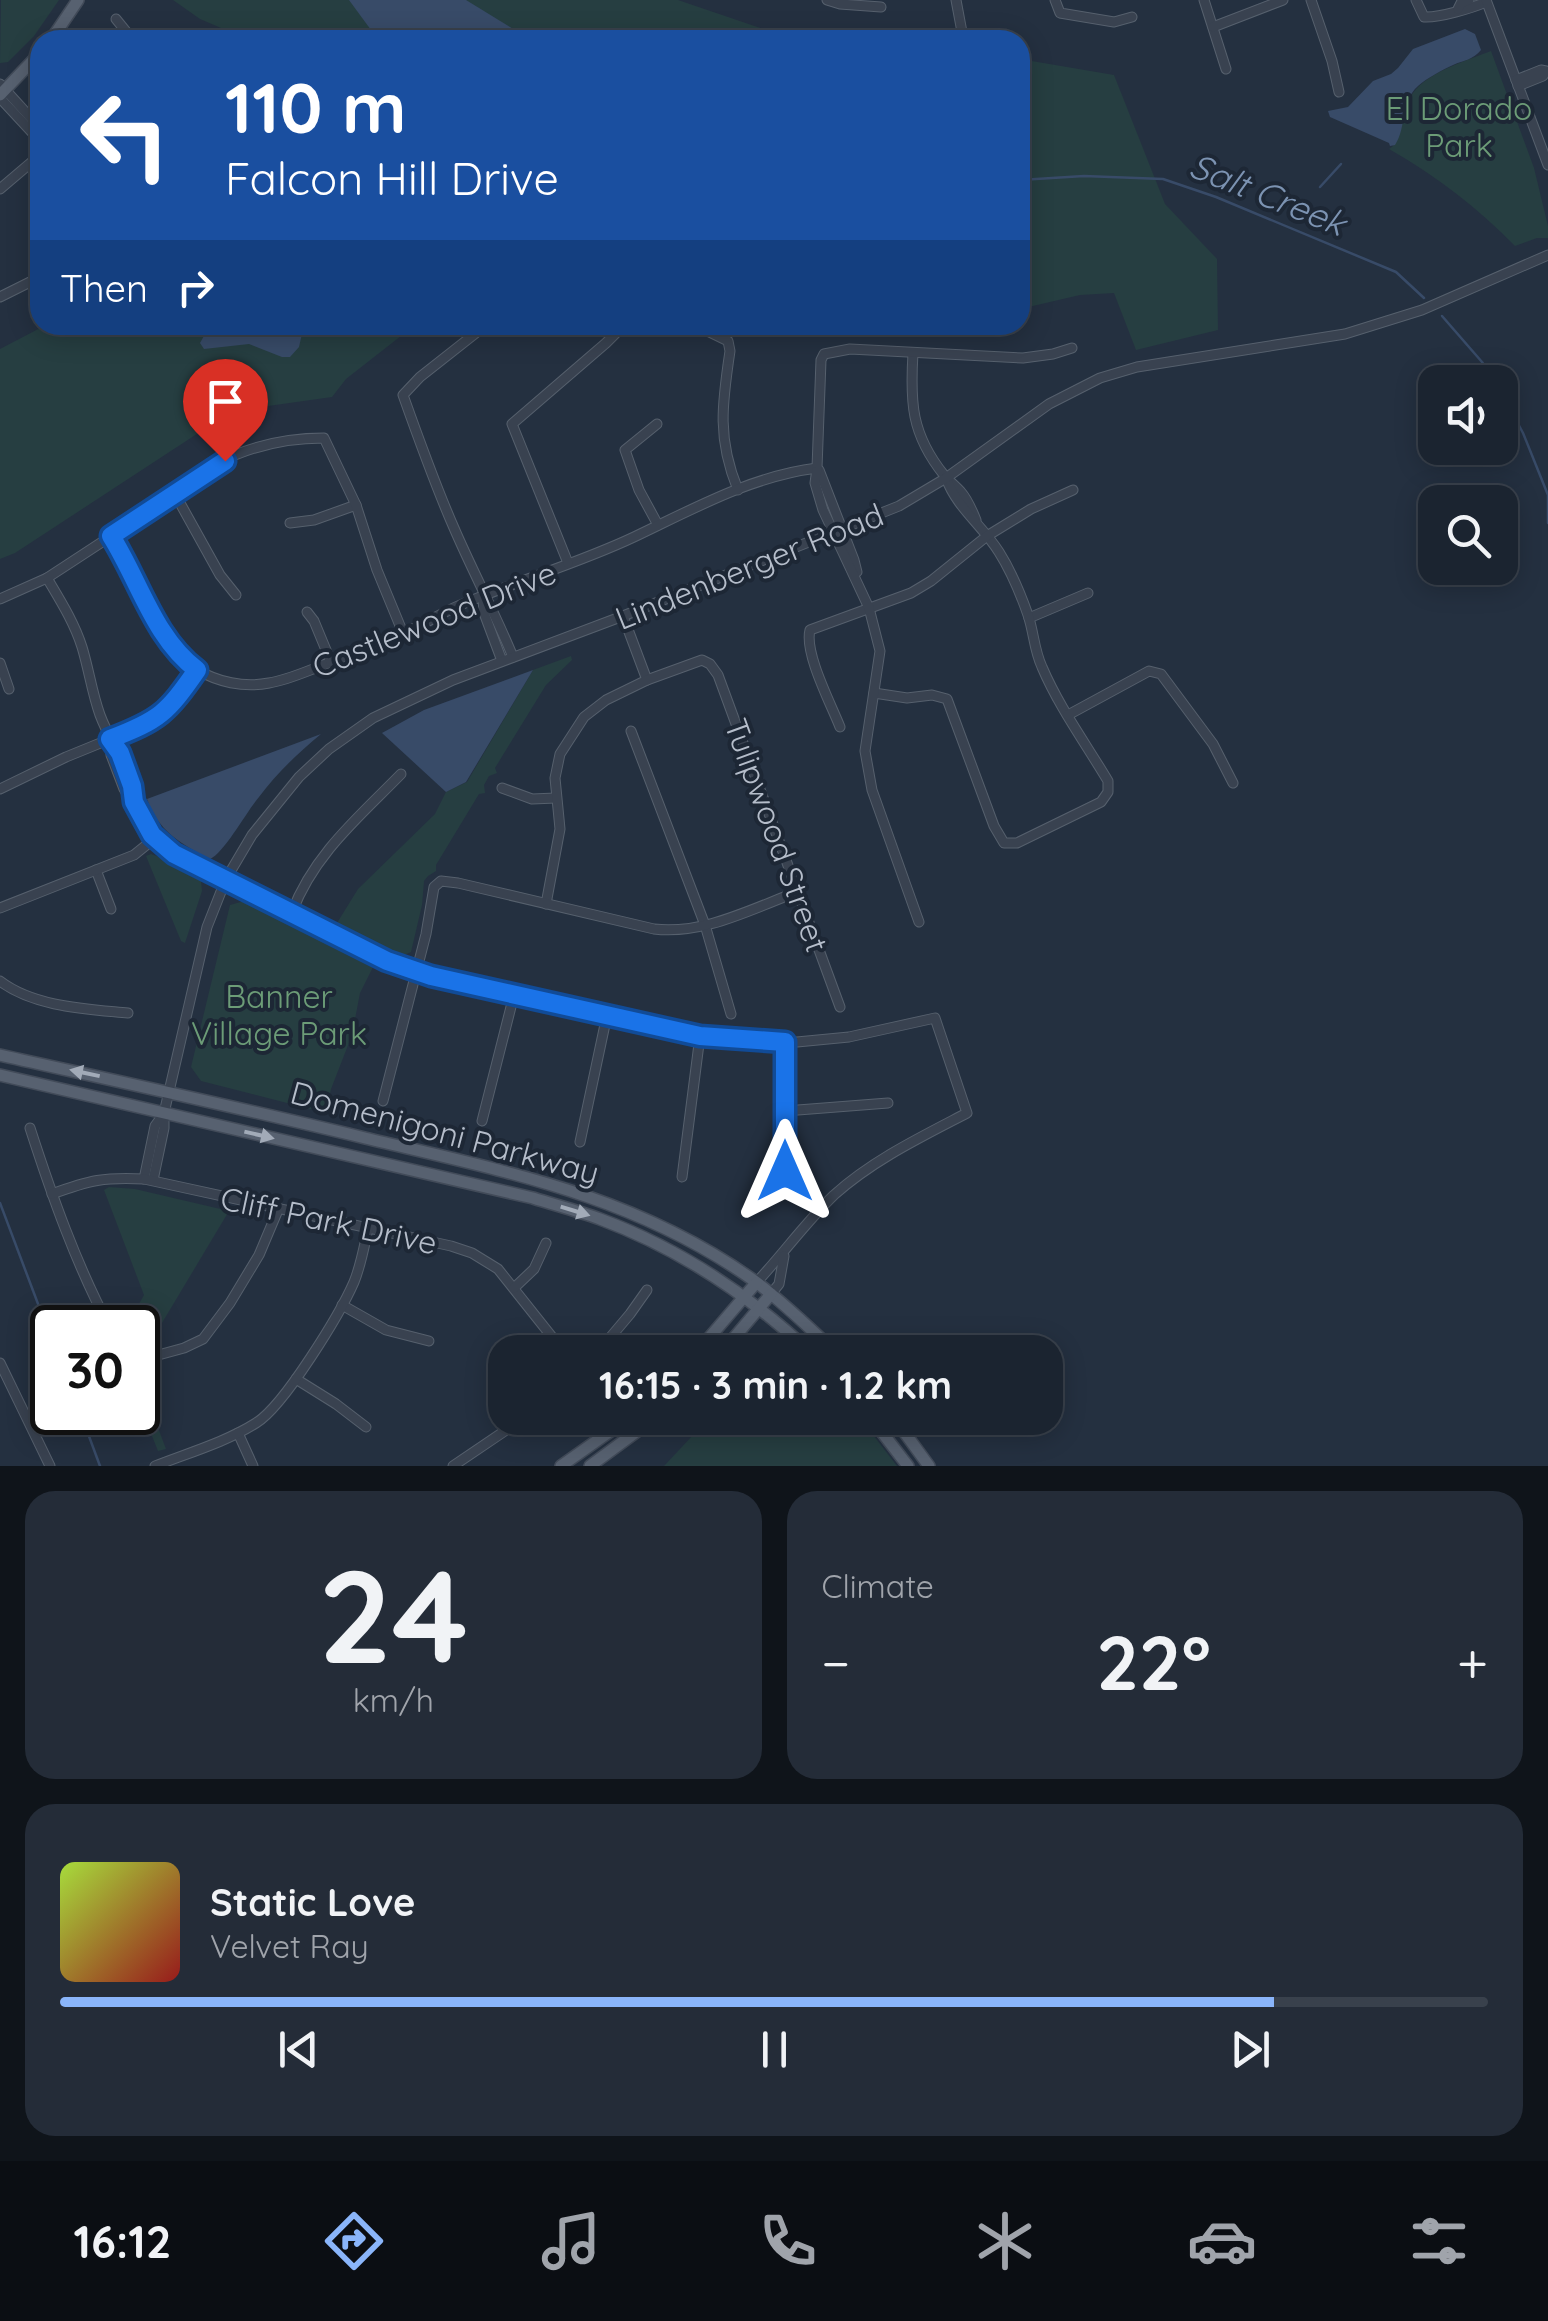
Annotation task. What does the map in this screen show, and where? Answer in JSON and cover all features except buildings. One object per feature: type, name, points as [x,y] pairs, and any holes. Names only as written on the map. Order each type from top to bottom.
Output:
[{"type":"main road","points":[[57,30],[78,0]]},
{"type":"main road","points":[[1,92],[30,63]]},
{"type":"main road","name":"Domenigoni Parkway","points":[[0,1055],[514,1173],[572,1190],[639,1215],[676,1234],[756,1283],[816,1335]]},
{"type":"main road","name":"Domenigoni Parkway","points":[[0,1075],[533,1198],[602,1220],[705,1271],[790,1335]]},
{"type":"main road","points":[[712,1335],[756,1283]]},
{"type":"main road","points":[[736,1335],[771,1294]]},
{"type":"main road","points":[[561,1466],[604,1435]]},
{"type":"main road","points":[[590,1466],[632,1435]]},
{"type":"main road","points":[[885,1435],[908,1466]]},
{"type":"main road","points":[[906,1435],[929,1466]]},
{"type":"street","points":[[827,0],[881,7]]},
{"type":"street","points":[[956,0],[962,30]]},
{"type":"street","points":[[1054,0],[1060,13],[1114,22],[1132,18]]},
{"type":"street","points":[[1204,0],[1226,70]]},
{"type":"street","points":[[1213,27],[1283,0]]},
{"type":"street","points":[[1311,0],[1339,92]]},
{"type":"street","points":[[1416,0],[1424,17],[1435,18],[1486,1],[1548,165]]},
{"type":"street","points":[[1458,9],[1469,0]]},
{"type":"street","points":[[116,19],[125,30]]},
{"type":"street","points":[[1517,83],[1541,70],[1547,71]]},
{"type":"street","points":[[1,92],[30,119]]},
{"type":"street","points":[[1,92],[30,129]]},
{"type":"street","points":[[0,189],[30,164]]},
{"type":"street","name":"Lindenberger Road","points":[[149,1180],[164,1128],[164,1113],[207,927],[226,879],[245,845],[298,777],[373,718],[406,700],[899,506],[946,478],[1049,404],[1120,371],[1344,334],[1422,310],[1548,255]]},
{"type":"street","points":[[0,297],[30,281]]},
{"type":"street","points":[[474,335],[403,395],[483,595],[484,613],[508,659]]},
{"type":"street","points":[[568,563],[512,424],[615,335]]},
{"type":"street","points":[[714,335],[728,342],[730,351],[722,422],[726,457],[738,490]]},
{"type":"street","points":[[919,922],[872,790],[865,751],[880,651],[869,608],[815,483],[821,360],[824,354],[850,350],[1023,358],[1072,348]]},
{"type":"street","points":[[874,692],[907,698],[947,698],[994,826],[1004,843],[1017,843],[1101,802],[1108,792],[1108,781],[1042,670],[1032,643],[1029,618],[1000,553],[952,495],[946,478],[922,441],[913,414],[912,353]]},
{"type":"street","points":[[657,424],[625,450],[658,525]]},
{"type":"street","points":[[0,598],[47,578],[225,461],[246,451],[324,438],[356,505],[403,633]]},
{"type":"street","name":"Castlewood Drive","points":[[197,670],[228,682],[259,684],[283,680],[403,633],[483,595],[612,547],[738,490],[780,474],[818,468]]},
{"type":"street","points":[[840,727],[814,662],[810,630],[911,593],[987,536],[1030,509],[1073,490]]},
{"type":"street","points":[[175,494],[220,575],[236,595]]},
{"type":"street","points":[[290,523],[314,520],[356,505]]},
{"type":"street","points":[[0,789],[147,724],[167,710],[197,670],[174,649],[162,631],[111,536]]},
{"type":"street","points":[[47,578],[77,632],[110,739],[120,753],[134,802],[155,838],[174,854],[387,961],[514,995],[700,1036],[785,1042],[849,1037],[935,1018],[967,1113],[893,1152],[851,1181],[811,1218],[756,1283]]},
{"type":"street","points":[[1029,618],[1088,593]]},
{"type":"street","points":[[307,612],[331,662]]},
{"type":"street","points":[[546,904],[560,829],[555,778],[560,754],[584,717],[606,700],[647,680],[623,616]]},
{"type":"street","name":"Tulipwood Street","points":[[647,680],[702,660],[718,675],[840,1007]]},
{"type":"street","points":[[0,663],[9,689]]},
{"type":"street","points":[[1068,714],[1150,671],[1162,674],[1213,744],[1233,783]]},
{"type":"street","points":[[632,731],[706,925],[731,1014]]},
{"type":"street","points":[[292,912],[300,890],[326,850],[401,774]]},
{"type":"street","points":[[502,788],[532,799],[556,798]]},
{"type":"street","points":[[0,908],[134,855],[155,838]]},
{"type":"street","points":[[96,870],[110,909]]},
{"type":"street","points":[[383,1101],[426,934],[434,887],[441,882],[673,932],[706,925],[797,892]]},
{"type":"street","points":[[0,982],[40,1000],[128,1013]]},
{"type":"street","points":[[482,1121],[514,995]]},
{"type":"street","points":[[580,1142],[608,1015]]},
{"type":"street","points":[[682,1178],[700,1036]]},
{"type":"street","points":[[785,1042],[785,1171]]},
{"type":"street","points":[[785,1111],[888,1103]]},
{"type":"street","points":[[30,1128],[97,1305]]},
{"type":"street","name":"Cliff Park Drive","points":[[52,1194],[108,1177],[149,1180],[451,1246],[472,1253],[498,1270],[551,1335]]},
{"type":"street","points":[[162,1354],[203,1339],[230,1304],[259,1255],[278,1210]]},
{"type":"street","points":[[155,1466],[238,1432],[269,1413],[296,1379],[342,1305],[360,1266],[368,1229]]},
{"type":"street","points":[[514,1288],[534,1269],[546,1243]]},
{"type":"street","points":[[771,1294],[779,1284],[785,1253]]},
{"type":"street","points":[[611,1335],[647,1290]]},
{"type":"street","points":[[342,1305],[386,1330],[429,1341]]},
{"type":"street","points":[[0,1363],[50,1466]]},
{"type":"street","points":[[296,1379],[366,1427]]},
{"type":"street","points":[[238,1432],[253,1466]]},
{"type":"street","points":[[454,1466],[499,1435]]},
{"type":"green space","points":[[1,0],[59,0],[38,30],[30,30],[30,40],[8,62],[0,63]]},
{"type":"green space","points":[[173,0],[678,0],[766,30],[226,30],[200,19]]},
{"type":"green space","name":"El Dorado Park","points":[[1491,51],[1534,168],[1548,226],[1548,238],[1515,246],[1455,193],[1389,149],[1406,105],[1420,86],[1449,68]]},
{"type":"green space","points":[[1030,61],[1114,75],[1165,204],[1217,259],[1218,330],[1136,350],[1114,293],[1080,295],[1030,307]]},
{"type":"green space","points":[[30,333],[402,335],[346,379],[332,397],[232,411],[15,553],[0,559],[0,349]]},
{"type":"green space","points":[[571,656],[572,660],[546,685],[495,768],[497,773],[489,776],[485,793],[479,794],[436,871],[424,881],[411,952],[402,956],[337,923],[358,889],[435,814],[446,792],[467,782],[533,670]]},
{"type":"green space","points":[[151,854],[201,881],[202,891],[185,943],[146,856]]},
{"type":"green space","name":"Banner Village Park","points":[[244,901],[373,967],[360,993],[352,1035],[326,1113],[201,1081],[191,1067],[230,905]]},
{"type":"green space","points":[[135,1189],[229,1211],[160,1326],[160,1305],[138,1305],[144,1295],[104,1190]]},
{"type":"green space","points":[[160,1433],[166,1449],[158,1451],[152,1435]]},
{"type":"green space","points":[[693,1435],[873,1435],[897,1466],[664,1466]]},
{"type":"water","points":[[349,0],[466,0],[515,30],[371,30]]},
{"type":"water","points":[[1465,29],[1475,34],[1481,50],[1439,72],[1412,92],[1395,145],[1330,117],[1328,111],[1348,107],[1373,81],[1398,68],[1413,49]]},
{"type":"water","points":[[204,335],[302,335],[299,347],[290,357],[249,344],[204,349],[200,343]]},
{"type":"water","points":[[533,670],[466,782],[446,792],[382,733],[424,710]]},
{"type":"water","points":[[321,734],[273,780],[210,859],[172,835],[151,810],[147,799]]},
{"type":"waterway","points":[[1320,187],[1341,164]]},
{"type":"waterway","name":"Salt Creek","points":[[1030,179],[1084,176],[1163,179],[1396,272],[1424,298]]},
{"type":"waterway","name":"Salt Creek","points":[[1442,316],[1484,365]]},
{"type":"waterway","name":"Salt Creek","points":[[1518,424],[1548,495],[1548,523]]},
{"type":"waterway","points":[[0,1203],[38,1305]]},
{"type":"waterway","points":[[89,1435],[100,1466]]},
{"type":"route","points":[[225,461],[111,536],[162,631],[174,649],[197,670],[167,710],[147,724],[110,739],[120,753],[134,802],[152,835],[174,854],[387,961],[431,976],[700,1036],[785,1042],[785,1171]]}]
